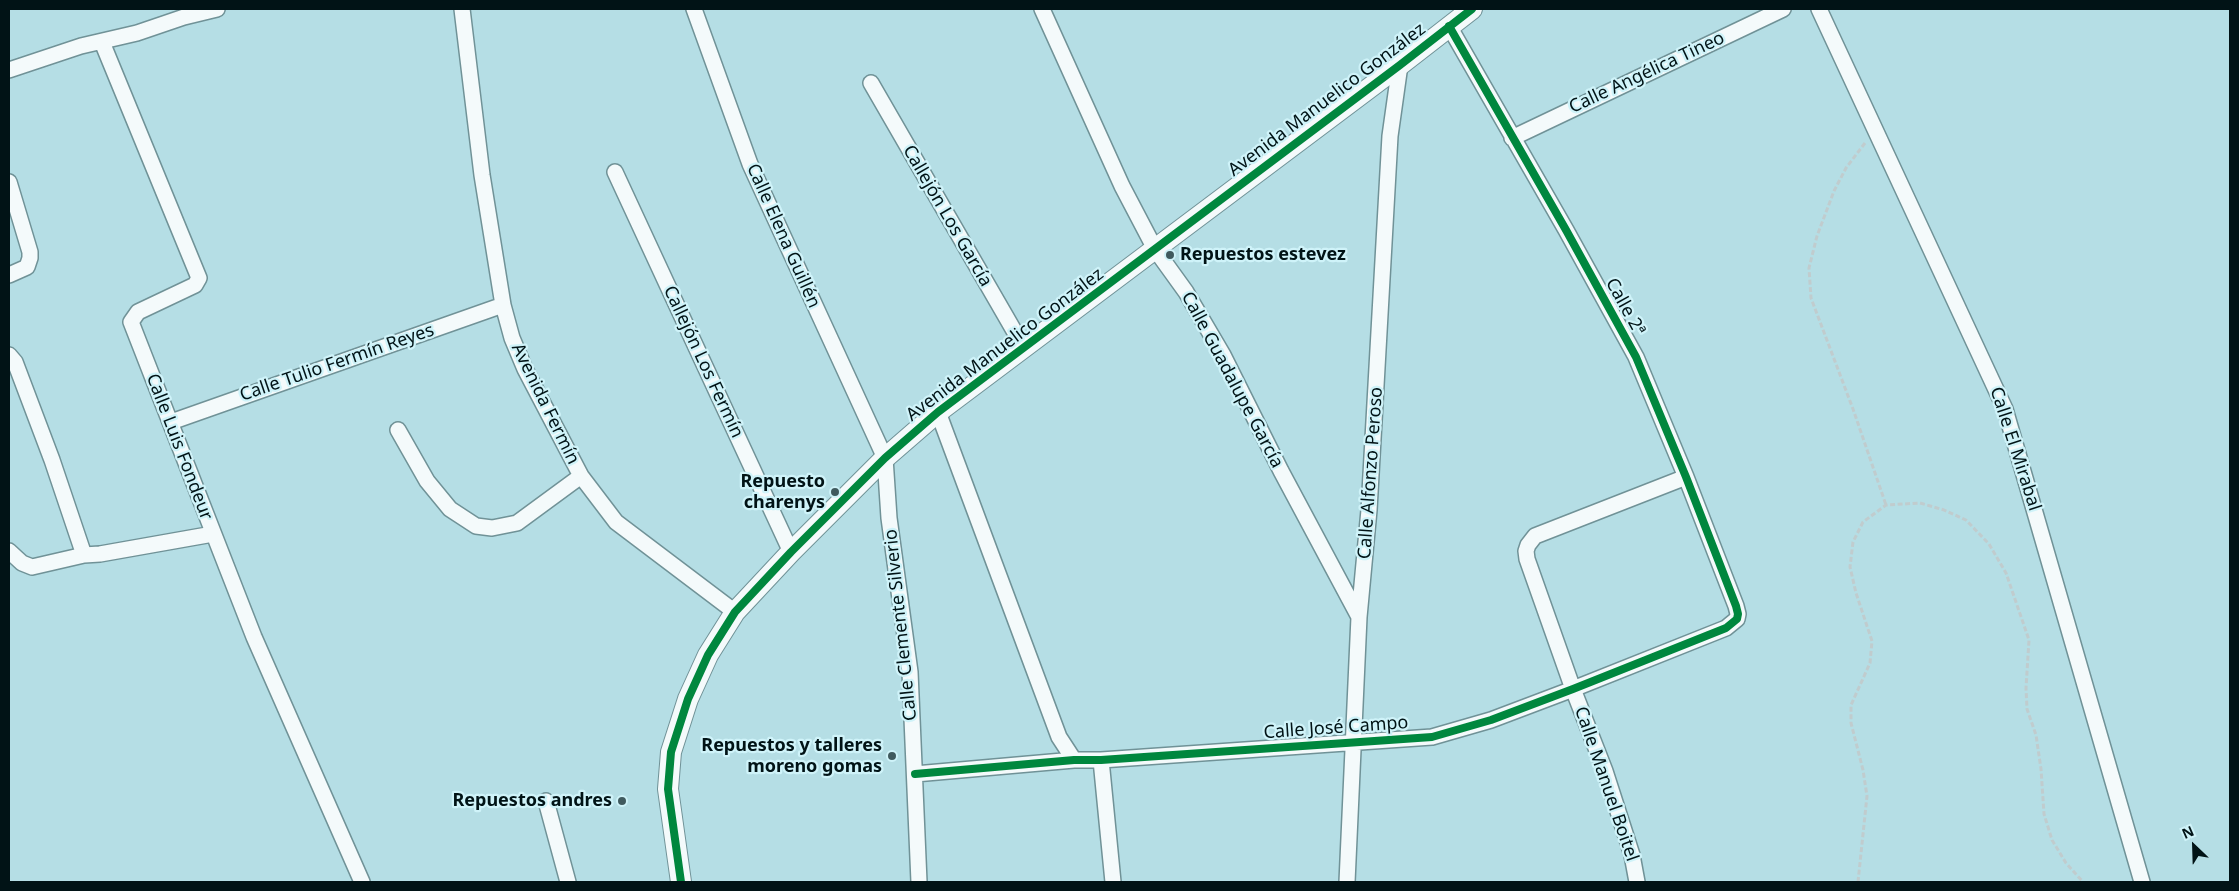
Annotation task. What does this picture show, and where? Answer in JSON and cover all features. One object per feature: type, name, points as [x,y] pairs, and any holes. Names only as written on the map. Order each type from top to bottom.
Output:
[{"type":"street","points":[[9,70],[81,46],[102,42],[217,9]]},
{"type":"street","name":"Avenida Fermín","points":[[462,9],[482,175],[503,305],[512,338],[525,369],[581,476],[616,522],[735,612]]},
{"type":"street","name":"Calle Elena Guillén","points":[[694,9],[750,164],[885,458]]},
{"type":"street","name":"Calle Guadalupe García","points":[[1042,9],[1122,186],[1155,250],[1186,292],[1223,354],[1281,471],[1359,617]]},
{"type":"street","name":"Avenida Manuelico González","points":[[681,882],[668,789],[671,752],[677,728],[708,655],[735,612],[790,552],[885,458],[938,412],[1472,9]]},
{"type":"street","name":"Calle Angélica Tineo","points":[[1512,138],[1783,9]]},
{"type":"street","name":"Calle El Mirabal","points":[[1819,9],[2005,409],[2142,882]]},
{"type":"street","name":"Calle 2ª","points":[[1449,26],[1566,230],[1636,357],[1686,477],[1736,606],[1737,620]]},
{"type":"street","name":"Calle Luis Fondeur","points":[[102,42],[198,274],[198,282],[195,286],[138,312],[131,322],[254,638],[362,882]]},
{"type":"street","name":"Calle Alfonzo Peroso","points":[[1347,882],[1355,740],[1359,617],[1369,510],[1390,136],[1400,65]]},
{"type":"street","name":"Callejón Los García","points":[[871,83],[1024,348]]},
{"type":"street","name":"Callejón Los Fermín","points":[[616,172],[790,552]]},
{"type":"street","points":[[9,182],[30,258],[27,267],[9,275]]},
{"type":"street","name":"Calle Tulio Fermín Reyes","points":[[171,422],[503,305]]},
{"type":"street","points":[[9,355],[15,362],[52,460],[84,555]]},
{"type":"street","points":[[938,412],[1058,737],[1074,760]]},
{"type":"street","points":[[398,430],[428,482],[450,509],[476,526],[492,528],[517,523],[581,476]]},
{"type":"street","name":"Calle Clemente Silverio","points":[[885,458],[889,518],[910,672],[919,882]]},
{"type":"street","name":"Calle Manuel Boitel","points":[[1637,882],[1632,855],[1605,771],[1573,689],[1527,559],[1528,545],[1535,536],[1686,477]]},
{"type":"street","points":[[9,552],[22,563],[32,567],[84,555],[100,554],[213,534]]},
{"type":"street","name":"Calle José Campo","points":[[915,774],[1074,760],[1101,760],[1355,740],[1432,736],[1491,720],[1573,689],[1726,628],[1737,620]]},
{"type":"street","points":[[1101,760],[1114,882]]},
{"type":"street","points":[[546,801],[568,882]]},
{"type":"path","points":[[1879,135],[1861,147],[1846,168],[1834,191],[1817,236],[1809,268],[1811,298],[1853,409],[1886,505]]},
{"type":"path","points":[[1858,882],[1867,796],[1863,770],[1851,724],[1851,705],[1870,663],[1872,641],[1856,593],[1850,567],[1853,542],[1863,522],[1886,505],[1920,504],[1944,510],[1966,520],[1989,544],[2006,573],[2029,640],[2026,688],[2027,710],[2036,735],[2041,768],[2044,814],[2052,840],[2066,863],[2083,882]]},
{"type":"cycle path","points":[[681,882],[668,789],[671,752],[688,699],[708,655],[735,612],[791,552],[885,458],[938,412],[1472,9]]},
{"type":"cycle path","points":[[915,774],[1074,760],[1101,760],[1432,737],[1491,720],[1573,689],[1726,628],[1737,619],[1736,606],[1686,477],[1636,357],[1566,230],[1449,26]]},
{"type":"place","name":"Repuestos estevez","points":[[1170,255]]},
{"type":"place","name":"Repuesto charenys","points":[[835,492]]},
{"type":"place","name":"Repuestos y talleres moreno gomas","points":[[892,756]]},
{"type":"place","name":"Repuestos andres","points":[[622,801]]}]
